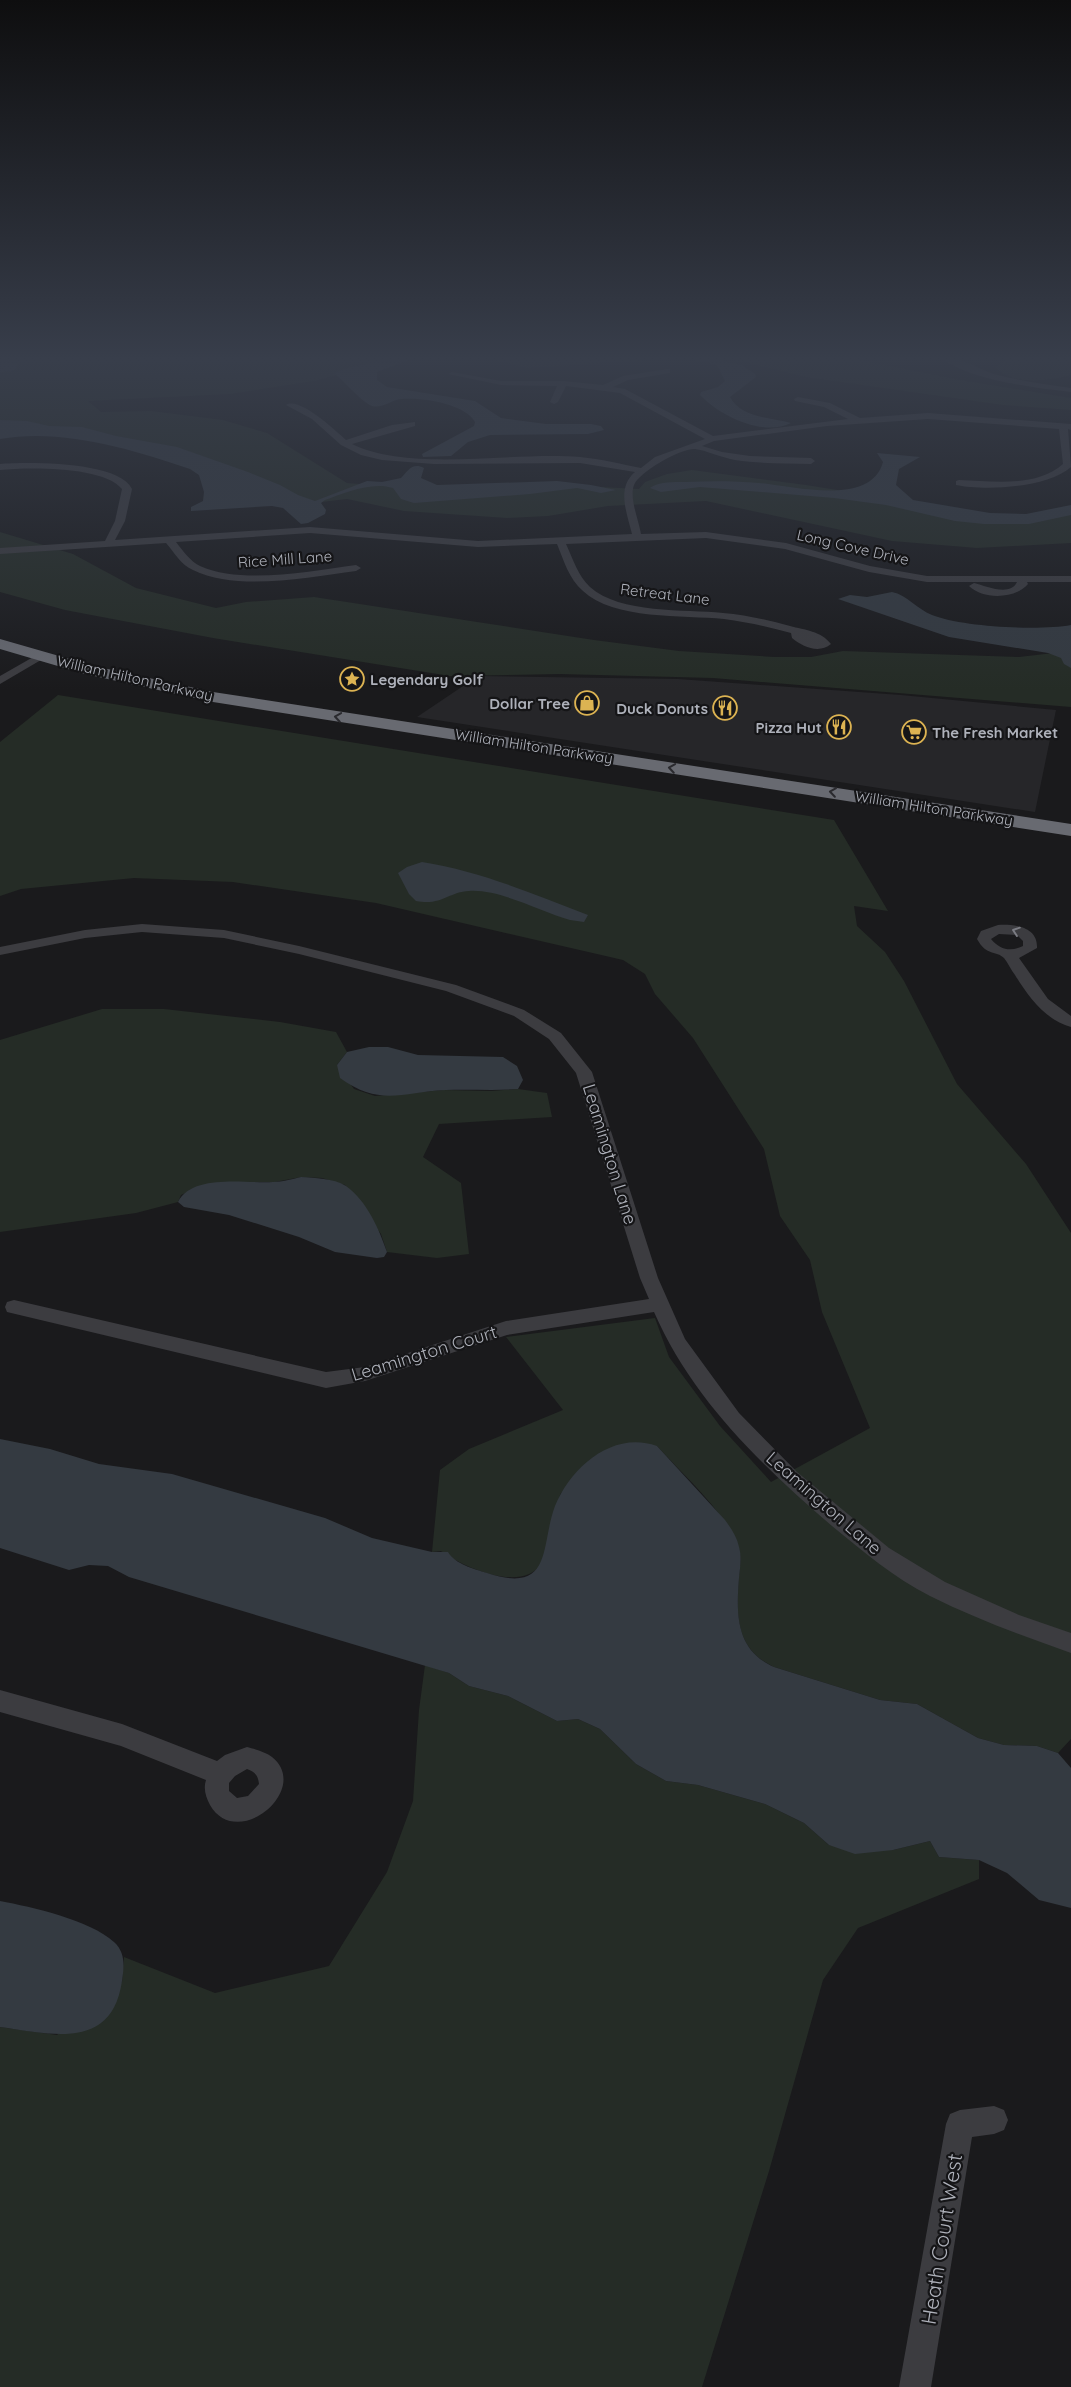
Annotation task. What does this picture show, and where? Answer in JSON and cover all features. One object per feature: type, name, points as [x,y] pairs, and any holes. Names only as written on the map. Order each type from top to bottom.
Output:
[{"type":"highway","name":"William Hilton Parkway","points":[[0,644],[129,680],[212,697],[1071,830]]},
{"type":"highway","name":"William Hilton Parkway","points":[[0,661],[151,700],[336,731],[1071,846]]},
{"type":"highway","points":[[21,667],[44,663],[129,680]]},
{"type":"highway","points":[[336,731],[467,741],[483,738]]},
{"type":"street","points":[[55,467],[102,474],[127,488],[120,521],[109,543]]},
{"type":"street","points":[[627,467],[643,470]]},
{"type":"street","points":[[637,536],[629,486],[647,467]]},
{"type":"street","points":[[959,483],[1030,482],[1055,476],[1064,467]]},
{"type":"street","name":"Long Cove Drive","points":[[5,551],[310,530],[478,544],[698,535],[745,539],[786,546],[869,569],[902,575],[966,580],[978,588],[1002,593],[1020,588],[1023,584],[1021,580],[1071,578]]},
{"type":"street","points":[[1,538],[5,551]]},
{"type":"street","name":"Rice Mill Lane","points":[[170,541],[185,560],[195,568],[222,577],[254,578],[356,568]]},
{"type":"street","name":"Retreat Lane","points":[[560,541],[580,582],[590,593],[605,600],[639,608],[740,618],[797,633]]},
{"type":"street","points":[[0,681],[42,655]]},
{"type":"street","name":"Leamington Lane","points":[[0,951],[85,934],[142,928],[224,934],[300,950],[443,986],[519,1013],[556,1036],[584,1072],[649,1278],[677,1342],[732,1419],[797,1484],[881,1554],[938,1589],[1012,1622],[1071,1644]]},
{"type":"street","points":[[1009,954],[1027,984],[1043,1002],[1071,1022]]},
{"type":"street","name":"Leamington Court","points":[[14,1307],[326,1380],[366,1374],[506,1328],[660,1304]]},
{"type":"street","points":[[0,1701],[122,1735],[220,1774]]},
{"type":"street","name":"Heath Court West","points":[[915,2387],[960,2124],[994,2120]]},
{"type":"shaded area","points":[[185,467],[235,467],[315,501],[367,481],[382,482],[401,478],[412,467],[424,468],[421,478],[437,485],[557,481],[616,490],[601,493],[577,488],[530,494],[414,503],[401,499],[393,488],[376,486],[349,491],[325,500],[321,503],[326,510],[325,514],[308,523],[301,524],[283,508],[272,506],[191,511],[191,507],[203,501],[204,492],[199,475]]},
{"type":"shaded area","points":[[200,467],[322,467],[347,483],[414,488],[560,485],[639,489],[645,482],[667,474],[692,470],[806,485],[1020,519],[1071,510],[1071,543],[977,548],[892,541],[706,501],[608,506],[548,516],[507,518],[404,511],[347,499],[304,504]]},
{"type":"shaded area","points":[[880,467],[902,467],[899,469],[896,485],[913,500],[990,513],[1026,514],[1071,505],[1071,515],[1029,524],[984,524],[955,521],[886,505],[834,498],[700,487],[661,492],[650,488],[668,482],[723,481],[829,491],[863,485],[876,476]]},
{"type":"shaded area","points":[[0,532],[73,554],[136,588],[216,608],[246,602],[314,597],[594,640],[679,651],[774,657],[811,657],[843,651],[1019,657],[1071,651],[1071,707],[713,678],[560,674],[450,676],[213,638],[65,610],[0,592]]},
{"type":"shaded area","points":[[892,592],[902,596],[932,615],[945,619],[981,625],[1021,628],[1071,625],[1071,668],[1064,664],[1061,658],[1048,653],[949,637],[838,599],[850,595],[867,597]]},
{"type":"shaded area","points":[[478,676],[678,679],[901,695],[1056,710],[1035,812],[417,717]]},
{"type":"shaded area","points":[[58,695],[834,820],[888,911],[854,906],[857,926],[885,952],[904,981],[957,1084],[1026,1164],[1071,1233],[1071,1739],[1058,1753],[1037,1746],[1004,1745],[978,1738],[917,1704],[880,1700],[774,1667],[761,1659],[752,1651],[745,1640],[738,1617],[740,1553],[738,1546],[723,1519],[713,1506],[657,1446],[561,1493],[545,1556],[542,1563],[533,1572],[521,1576],[492,1575],[463,1564],[441,1551],[432,1552],[440,1470],[469,1449],[563,1410],[506,1337],[655,1318],[669,1357],[720,1426],[771,1482],[870,1428],[822,1312],[810,1260],[780,1216],[764,1149],[693,1038],[655,994],[645,974],[623,960],[376,903],[233,882],[134,878],[21,889],[0,896],[0,742]]},
{"type":"shaded area","points":[[422,862],[486,877],[588,915],[584,922],[570,920],[520,901],[481,891],[462,892],[432,902],[416,901],[409,894],[398,873],[407,867]]},
{"type":"shaded area","points":[[102,1009],[164,1009],[280,1022],[336,1032],[347,1052],[337,1065],[354,1089],[375,1096],[444,1090],[491,1091],[518,1089],[547,1093],[552,1117],[439,1124],[423,1157],[461,1183],[469,1254],[437,1258],[387,1252],[381,1234],[345,1185],[322,1178],[301,1177],[275,1182],[250,1182],[199,1187],[181,1195],[178,1202],[136,1213],[0,1232],[0,1040]]},
{"type":"shaded area","points":[[369,1047],[388,1047],[418,1055],[503,1057],[517,1066],[523,1080],[518,1089],[446,1090],[392,1096],[380,1095],[354,1087],[340,1078],[337,1065],[347,1052]]},
{"type":"shaded area","points":[[301,1177],[335,1181],[353,1192],[366,1207],[376,1225],[387,1252],[384,1257],[377,1258],[335,1252],[299,1237],[229,1215],[184,1207],[178,1202],[185,1193],[208,1183],[276,1182]]},
{"type":"shaded area","points":[[0,1439],[50,1449],[99,1464],[172,1474],[325,1518],[372,1538],[432,1552],[448,1552],[455,1560],[465,1566],[509,1578],[524,1577],[534,1572],[545,1550],[555,1506],[571,1478],[583,1466],[596,1455],[625,1443],[641,1442],[657,1446],[732,1529],[738,1543],[740,1555],[738,1605],[741,1630],[745,1641],[761,1660],[774,1667],[880,1700],[917,1704],[978,1738],[1004,1745],[1037,1746],[1058,1753],[1071,1768],[1071,1908],[1039,1900],[1007,1873],[979,1860],[939,1857],[930,1841],[893,1850],[855,1854],[829,1845],[804,1823],[765,1804],[698,1785],[666,1781],[636,1764],[600,1729],[578,1719],[557,1721],[508,1696],[469,1686],[449,1673],[129,1577],[108,1566],[89,1565],[69,1570],[0,1548]]},
{"type":"shaded area","points":[[425,1665],[449,1673],[469,1686],[508,1696],[557,1721],[578,1719],[600,1729],[636,1764],[666,1781],[698,1785],[765,1804],[804,1823],[829,1845],[893,1850],[930,1841],[939,1857],[979,1860],[979,1879],[858,1928],[823,1980],[769,2171],[702,2387],[0,2387],[0,2027],[57,2035],[122,1982],[124,1957],[215,1993],[329,1966],[387,1872],[413,1801],[419,1710]]},
{"type":"shaded area","points":[[0,1901],[60,1915],[76,1921],[104,1934],[118,1946],[123,1960],[122,1981],[116,2003],[106,2019],[92,2028],[76,2033],[39,2033],[0,2027]]},
{"type":"place","name":"Legendary Golf","points":[[352,679]]},
{"type":"place","name":"Dollar Tree","points":[[587,703]]},
{"type":"place","name":"Duck Donuts","points":[[725,708]]},
{"type":"place","name":"Pizza Hut","points":[[839,727]]},
{"type":"place","name":"The Fresh Market","points":[[914,732]]}]
